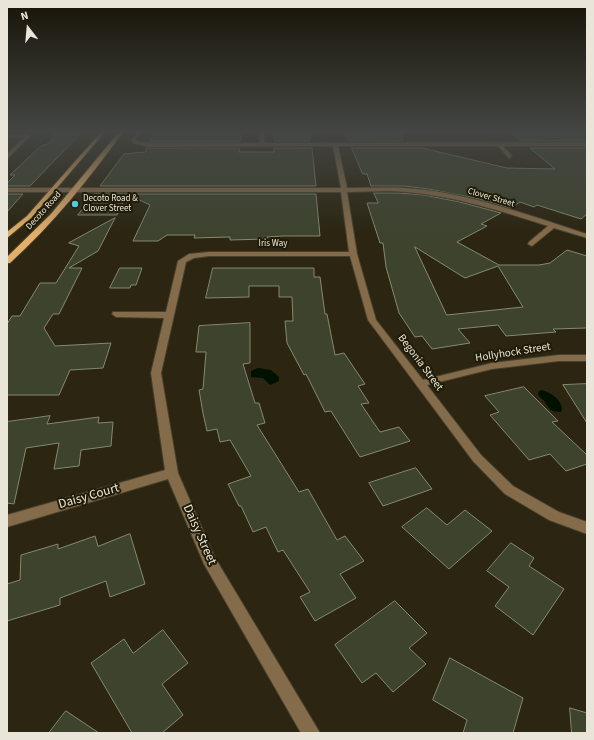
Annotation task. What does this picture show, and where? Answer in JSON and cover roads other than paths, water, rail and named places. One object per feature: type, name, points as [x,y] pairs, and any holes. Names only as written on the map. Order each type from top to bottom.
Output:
[{"type":"main road","name":"Decoto Road","points":[[7,236],[29,217],[73,167]]},
{"type":"main road","name":"Decoto Road","points":[[7,261],[25,246],[53,217],[94,167]]},
{"type":"street","name":"Begonia Street","points":[[339,167],[353,254],[372,320],[477,458],[509,490],[554,516],[587,528]]},
{"type":"street","name":"Clover Street","points":[[7,190],[404,190],[437,194],[486,204],[587,236]]},
{"type":"street","points":[[532,244],[552,226]]},
{"type":"street","name":"Iris Way","points":[[192,256],[209,254],[353,254]]},
{"type":"street","name":"Daisy Street","points":[[192,256],[182,261],[168,315],[156,373],[172,473],[209,560],[311,733]]},
{"type":"street","points":[[116,314],[168,315]]},
{"type":"street","name":"Hollyhock Street","points":[[420,384],[492,366],[559,358],[587,358]]},
{"type":"street","name":"Daisy Court","points":[[7,521],[172,473]]},
{"type":"place","name":"Decoto Road & Clover Street","points":[[75,204]]}]
